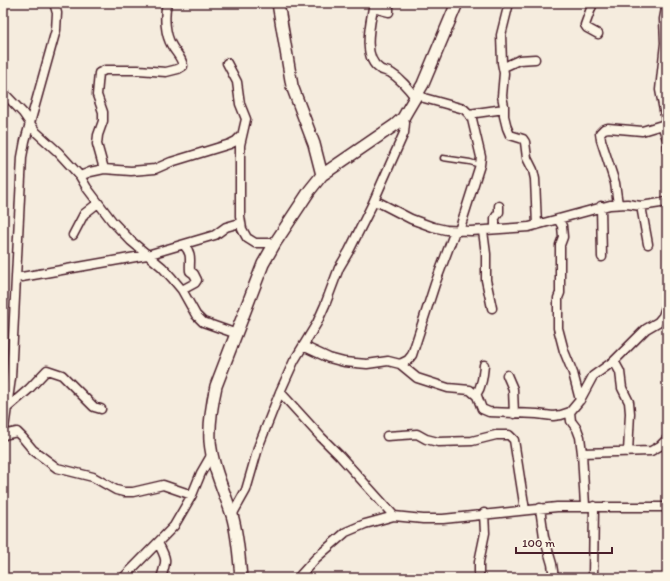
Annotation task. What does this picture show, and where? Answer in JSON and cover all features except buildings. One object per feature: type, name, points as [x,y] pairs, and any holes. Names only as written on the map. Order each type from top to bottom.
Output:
[{"type":"street","points":[[54,3],[57,13],[56,30],[22,157],[11,378],[3,436],[17,432],[32,450],[57,468],[93,477],[116,490],[133,492],[163,485],[192,495]]},
{"type":"street","points":[[104,169],[97,144],[103,116],[97,95],[99,73],[105,70],[166,72],[183,66],[180,58],[172,47],[169,38],[165,17],[167,3]]},
{"type":"street","points":[[278,3],[285,55],[292,86],[314,144],[322,175]]},
{"type":"street","points":[[389,3],[388,12],[374,8],[368,38],[373,63],[380,70],[390,72],[424,98],[464,109],[469,114],[474,126],[480,150],[480,165],[457,231],[435,284],[412,355],[408,360],[400,364]]},
{"type":"street","points":[[241,578],[238,539],[232,514],[212,454],[210,440],[212,404],[216,386],[264,264],[275,243],[310,190],[322,175],[403,118],[417,94],[457,3]]},
{"type":"street","points":[[509,3],[501,35],[502,63],[504,67],[502,96],[505,123],[509,133],[513,137],[523,139],[525,142],[526,158],[534,170],[537,225]]},
{"type":"street","points":[[592,3],[585,25],[587,28],[598,34]]},
{"type":"street","points":[[618,204],[615,183],[600,133],[608,128],[642,131],[662,125],[666,121],[660,90],[665,43],[664,19],[666,3]]},
{"type":"street","points":[[504,67],[520,60],[535,59]]},
{"type":"street","points":[[227,63],[237,82],[240,104],[246,119],[241,136],[239,173],[240,223],[244,233],[251,241],[260,244],[275,243]]},
{"type":"street","points":[[3,92],[15,103],[36,132],[58,152],[80,176],[87,188],[121,232],[162,267],[182,290],[196,315],[203,322],[236,334]]},
{"type":"street","points":[[469,114],[504,109]]},
{"type":"street","points":[[232,514],[246,490],[259,445],[280,392],[294,361],[317,323],[339,268],[350,251],[404,133],[405,123],[403,118]]},
{"type":"street","points":[[662,125],[667,139]]},
{"type":"street","points":[[80,176],[104,169],[131,171],[155,169],[171,162],[230,144],[241,136]]},
{"type":"street","points":[[372,205],[375,202],[378,202],[422,223],[440,229],[457,231],[483,231],[537,225],[601,206],[618,204],[640,206],[667,202]]},
{"type":"street","points":[[73,235],[84,214],[98,203]]},
{"type":"street","points":[[495,230],[495,218],[499,212],[500,206]]},
{"type":"street","points":[[601,206],[602,257]]},
{"type":"street","points":[[640,206],[648,244]]},
{"type":"street","points":[[558,219],[562,226],[563,237],[560,245],[558,328],[580,400]]},
{"type":"street","points":[[16,278],[147,255],[215,235],[226,228],[240,223]]},
{"type":"street","points":[[483,231],[486,254],[486,280],[492,308]]},
{"type":"street","points":[[182,290],[195,283],[196,280],[196,277],[190,271],[191,261],[189,252],[184,244]]},
{"type":"street","points":[[303,346],[329,358],[344,362],[367,364],[388,361],[400,364],[417,378],[448,388],[470,390],[476,395],[480,406],[485,411],[495,414],[538,414],[553,416],[570,412],[580,400],[593,376],[614,361],[643,332],[665,317],[667,304]]},
{"type":"street","points":[[614,361],[620,372],[622,388],[629,402],[628,452]]},
{"type":"street","points":[[476,395],[483,377],[484,365]]},
{"type":"street","points":[[7,408],[29,389],[47,370],[62,375],[94,407],[101,409]]},
{"type":"street","points":[[506,375],[513,389],[514,414]]},
{"type":"street","points":[[280,392],[394,516]]},
{"type":"street","points":[[570,412],[571,421],[578,429],[580,437],[589,506],[593,578]]},
{"type":"street","points":[[388,436],[417,434],[426,439],[438,442],[472,441],[496,435],[509,435],[514,440],[525,510]]},
{"type":"street","points":[[582,453],[651,451],[660,446],[667,439]]},
{"type":"street","points":[[123,578],[174,526],[192,495],[201,473],[212,454]]},
{"type":"street","points":[[309,578],[300,575],[316,558],[346,532],[365,524],[394,516],[423,519],[443,519],[484,513],[540,508],[589,506],[667,508]]},
{"type":"street","points":[[540,508],[544,537],[552,564],[554,578]]},
{"type":"street","points":[[479,578],[479,562],[485,533],[484,513]]},
{"type":"street","points":[[158,543],[165,556],[166,562],[162,578]]},
{"type":"lane","points":[[443,158],[480,165]]}]
